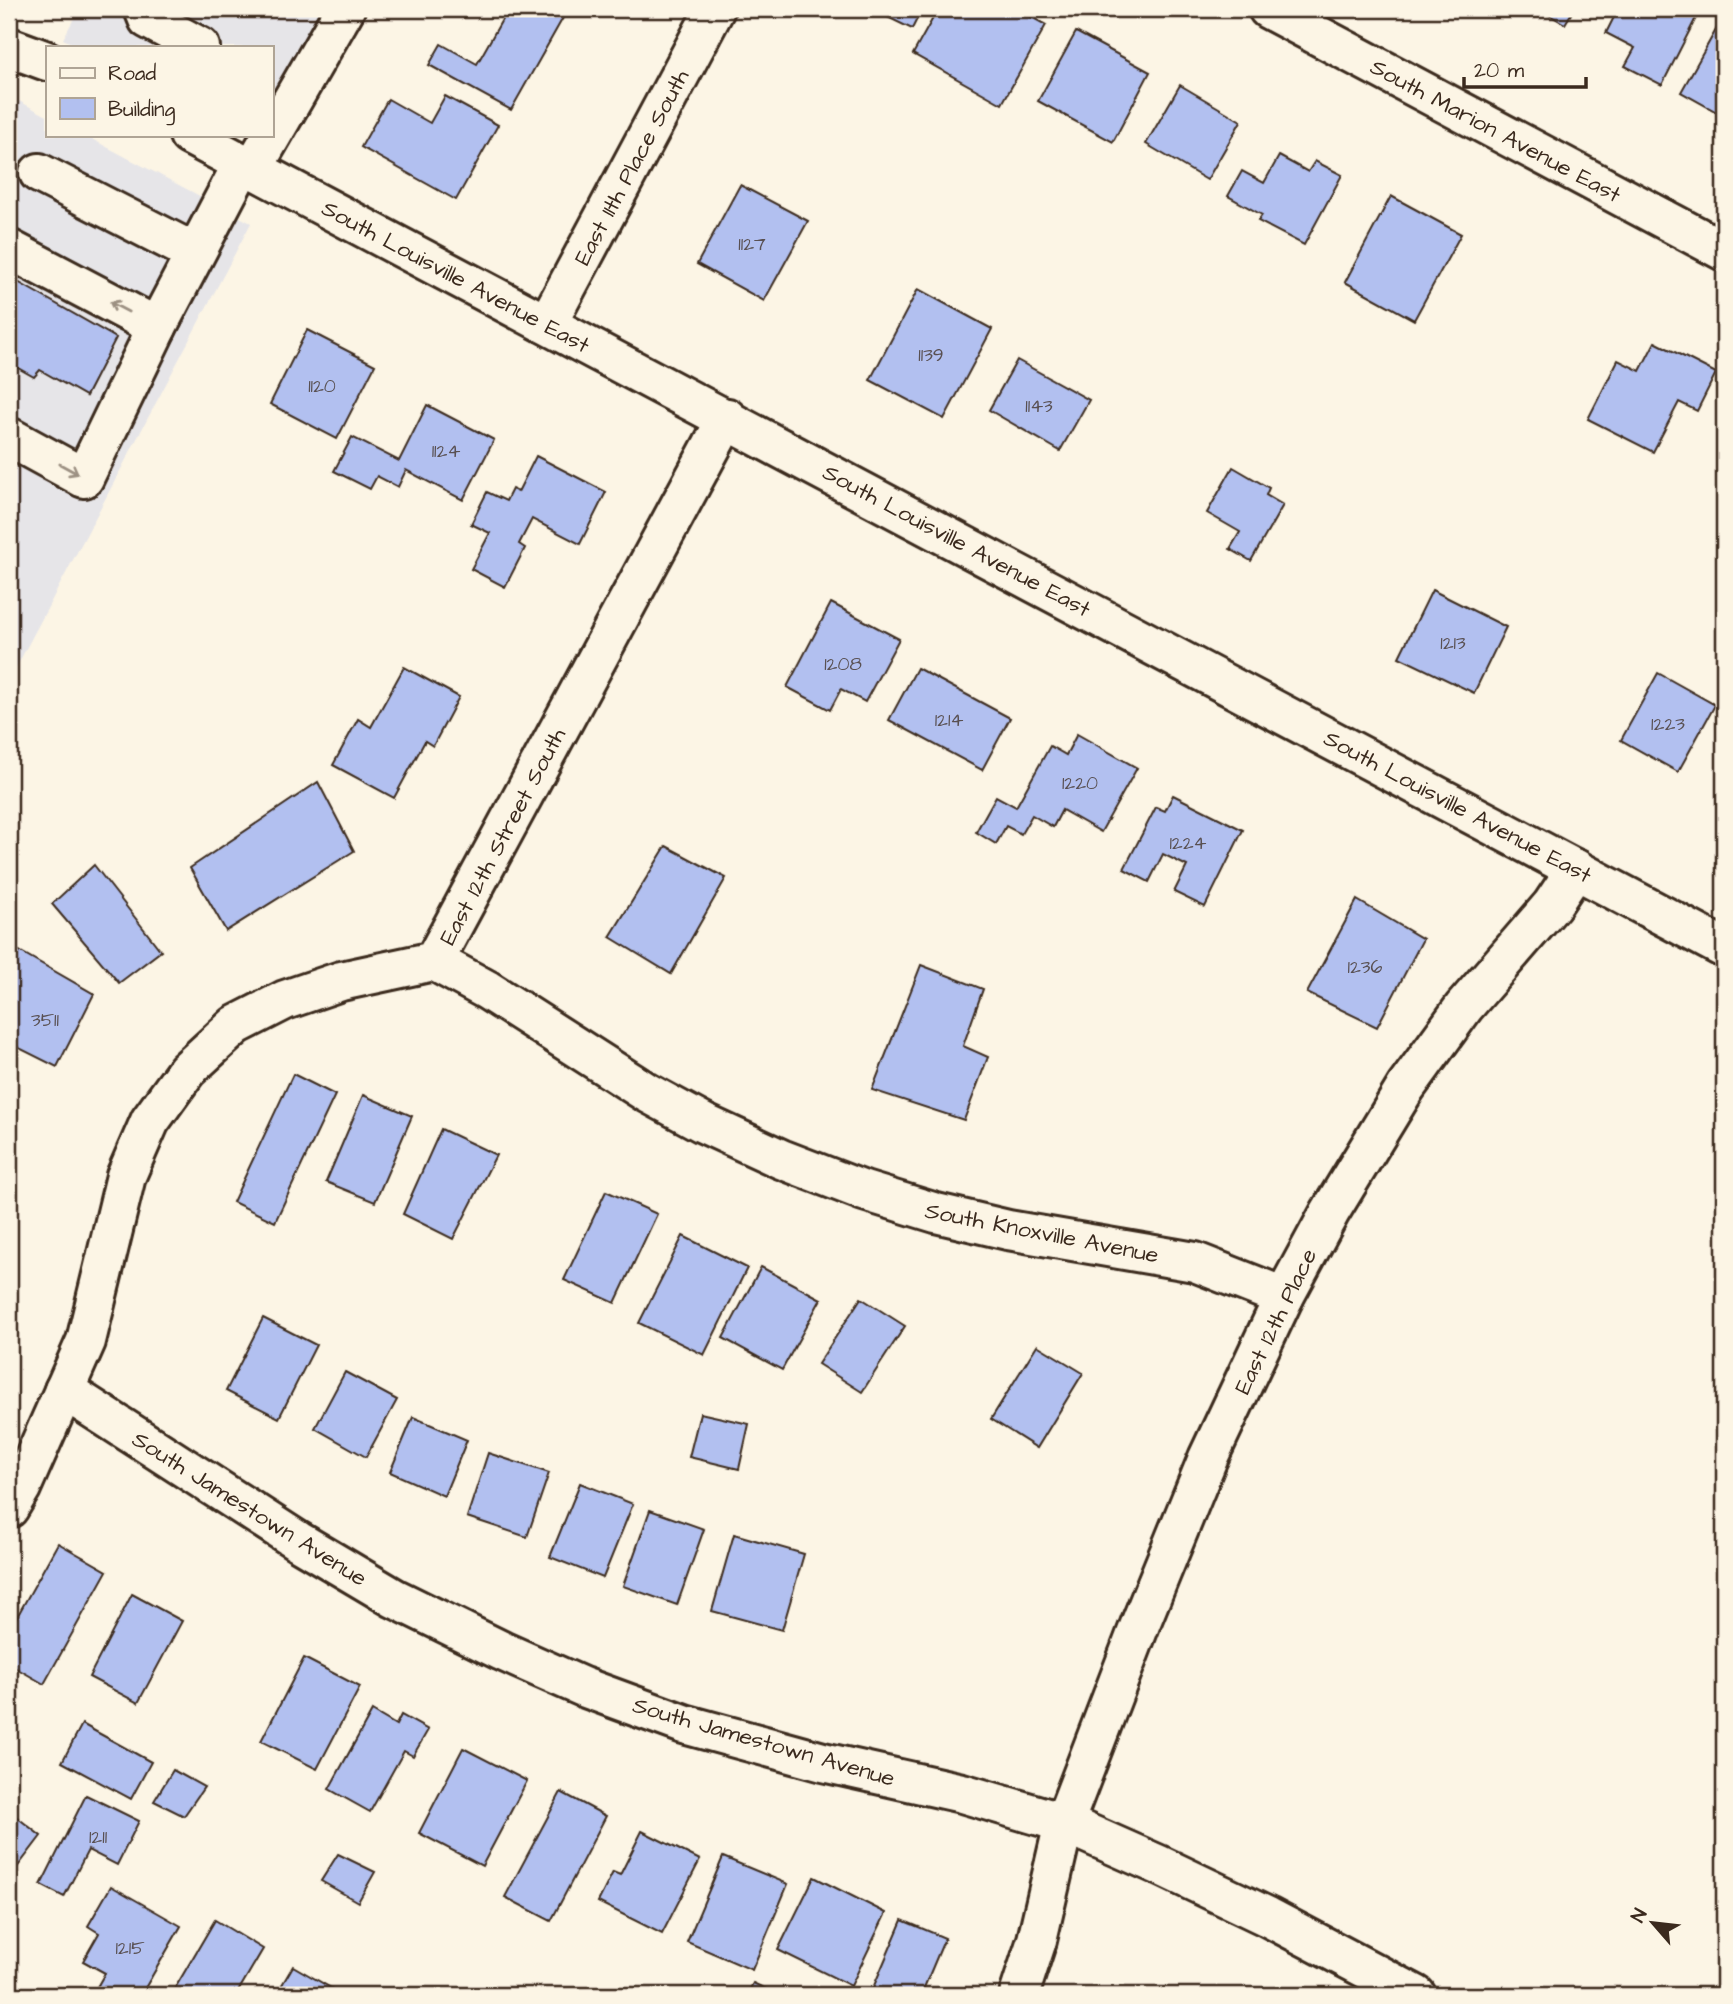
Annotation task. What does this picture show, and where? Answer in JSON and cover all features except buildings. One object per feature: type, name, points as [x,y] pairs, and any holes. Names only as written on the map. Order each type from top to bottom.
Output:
[{"type":"street","points":[[144,9],[148,19],[198,46]]},
{"type":"street","points":[[273,113],[283,92],[345,9]]},
{"type":"street","name":"East 11th Place South","points":[[547,324],[715,9]]},
{"type":"street","name":"South Marion Avenue East","points":[[1268,9],[1724,251]]},
{"type":"street","points":[[9,47],[46,61]]},
{"type":"street","name":"South Louisville Avenue East","points":[[191,136],[1724,948]]},
{"type":"street","points":[[9,437],[84,478],[195,253],[248,166],[262,136]]},
{"type":"street","points":[[39,173],[195,253]]},
{"type":"street","points":[[9,249],[157,327]]},
{"type":"street","name":"East 12th Street South","points":[[9,1508],[21,1488],[86,1341],[126,1176],[150,1121],[187,1070],[236,1025],[285,1000],[341,981],[434,961],[727,418]]},
{"type":"street","name":"East 12th Place","points":[[1019,1995],[1037,1940],[1064,1823],[1140,1622],[1208,1458],[1284,1297],[1330,1212],[1406,1087],[1464,1007],[1552,905],[1576,869]]},
{"type":"street","name":"South Knoxville Avenue","points":[[434,961],[487,990],[646,1092],[703,1123],[780,1159],[864,1191],[936,1213],[1008,1230],[1195,1262],[1284,1297]]},
{"type":"street","name":"South Jamestown Avenue","points":[[64,1390],[298,1541],[394,1598],[583,1687],[684,1724],[822,1762],[962,1793],[1064,1823],[1268,1917],[1416,1995]]},
{"type":"shaded area","points":[[79,9],[321,9],[273,95],[273,46],[77,46],[63,39]]},
{"type":"shaded area","points":[[19,101],[46,115],[46,136],[86,136],[251,223],[9,681],[9,121]]}]
